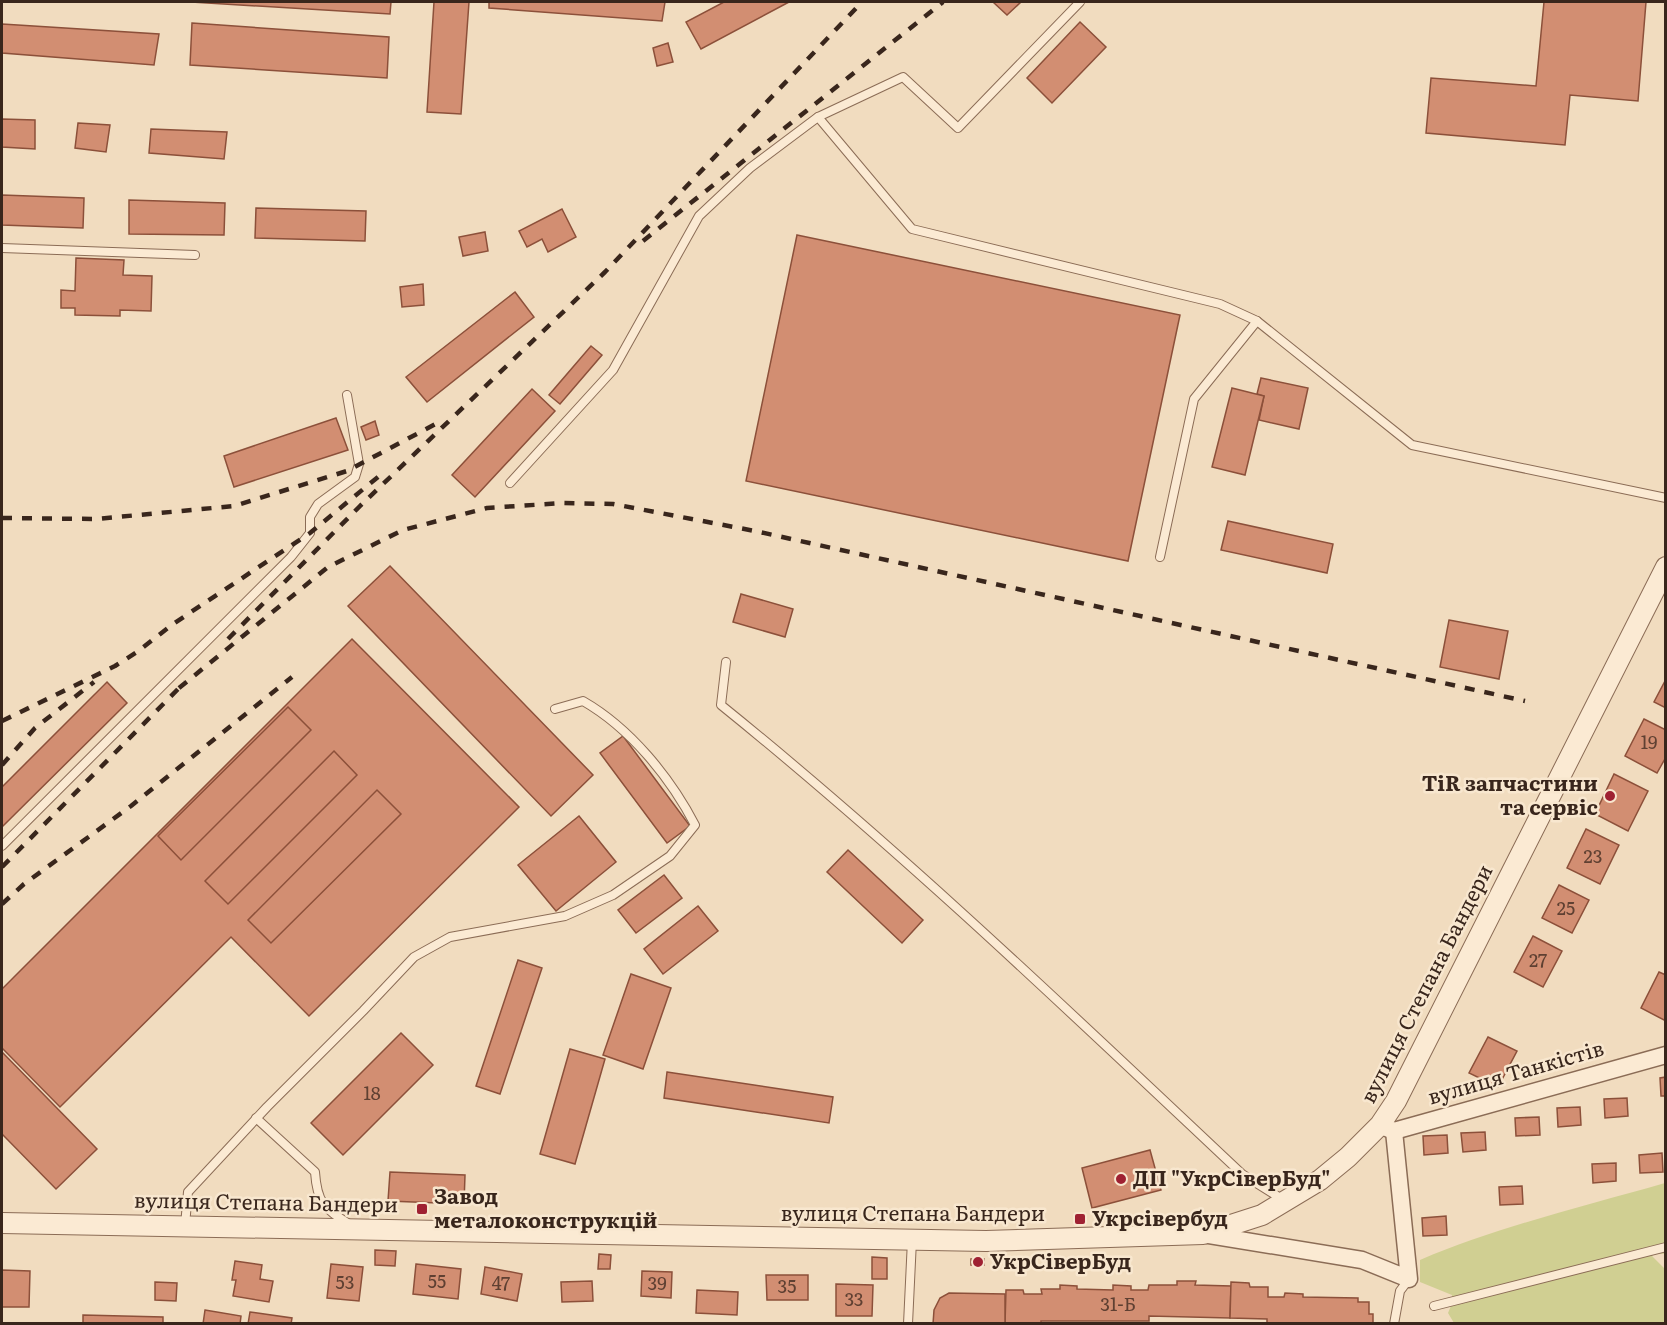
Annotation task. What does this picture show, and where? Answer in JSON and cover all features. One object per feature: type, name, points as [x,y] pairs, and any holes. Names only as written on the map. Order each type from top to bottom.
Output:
[{"type":"street","name":"вулиця Степана Бандери","points":[[2,1223],[987,1241],[1203,1234],[1262,1215],[1320,1180],[1387,1128],[1401,1091],[1665,567]]},
{"type":"street","name":"вулиця Танкістів","points":[[1387,1128],[1665,1055]]},
{"type":"street","points":[[1387,1128],[1409,1279]]},
{"type":"street","points":[[1203,1234],[1362,1260],[1409,1279]]},
{"type":"lane","points":[[510,483],[613,370],[699,216],[750,168],[818,117],[903,77],[958,128],[1080,2]]},
{"type":"lane","points":[[818,117],[912,229],[1220,304],[1257,321],[1412,445],[1665,498]]},
{"type":"lane","points":[[2,248],[195,255]]},
{"type":"lane","points":[[1160,557],[1194,399],[1257,321]]},
{"type":"lane","points":[[2,846],[291,557],[309,533],[310,518],[318,504],[355,477],[359,464],[347,395]]},
{"type":"lane","points":[[726,662],[721,705],[784,756],[969,919],[1242,1174],[1285,1201]]},
{"type":"lane","points":[[185,1226],[188,1192],[256,1118],[414,957],[450,937],[565,916],[613,895],[670,856],[695,825],[682,800],[653,764],[606,714],[583,701],[555,710]]},
{"type":"lane","points":[[256,1118],[315,1172],[316,1189],[326,1210],[354,1228]]},
{"type":"lane","points":[[908,1323],[912,1239]]},
{"type":"lane","points":[[1434,1306],[1665,1247]]},
{"type":"lane","points":[[1394,1323],[1400,1291],[1409,1279]]},
{"type":"shaded area","points":[[1665,1183],[1665,1254],[1656,1253],[1652,1256],[1665,1269],[1665,1323],[1454,1323],[1448,1313],[1453,1301],[1452,1295],[1420,1282],[1420,1260],[1449,1248],[1510,1227]]},
{"type":"building","points":[[191,2],[391,2],[390,14]]},
{"type":"building","points":[[434,2],[469,2],[461,114],[427,112]]},
{"type":"building","points":[[489,2],[665,2],[662,21],[489,8]]},
{"type":"building","points":[[724,2],[789,2],[701,49],[686,22]]},
{"type":"building","points":[[993,2],[1021,2],[1007,15]]},
{"type":"building","points":[[1544,2],[1646,2],[1638,101],[1570,95],[1565,145],[1426,133],[1431,78],[1536,86]]},
{"type":"building","points":[[1080,22],[1106,47],[1052,103],[1027,78]]},
{"type":"building","points":[[192,23],[389,37],[387,78],[190,65]]},
{"type":"building","points":[[2,24],[159,34],[154,65],[2,53]]},
{"type":"building","points":[[668,43],[673,62],[657,66],[653,48]]},
{"type":"building","points":[[2,119],[35,120],[35,149],[2,147]]},
{"type":"building","points":[[78,123],[110,125],[106,152],[75,148]]},
{"type":"building","points":[[151,129],[227,132],[224,159],[149,153]]},
{"type":"building","points":[[2,195],[84,198],[83,228],[2,225]]},
{"type":"building","points":[[129,200],[225,203],[224,235],[129,234]]},
{"type":"building","points":[[256,208],[366,211],[365,241],[255,238]]},
{"type":"building","points":[[562,209],[576,237],[548,252],[542,239],[527,247],[519,231]]},
{"type":"building","points":[[485,232],[488,251],[463,256],[459,237]]},
{"type":"building","points":[[797,235],[1180,315],[1128,561],[746,481]]},
{"type":"building","points":[[76,258],[124,260],[123,275],[152,276],[151,311],[120,310],[120,316],[75,315],[75,308],[61,308],[61,290],[75,291]]},
{"type":"building","points":[[423,284],[424,305],[402,307],[400,287]]},
{"type":"building","points":[[515,292],[534,317],[427,402],[406,377]]},
{"type":"building","points":[[591,346],[602,355],[560,404],[549,395]]},
{"type":"building","points":[[1261,378],[1308,388],[1299,429],[1259,420],[1264,396],[1257,394]]},
{"type":"building","points":[[1232,388],[1264,396],[1245,475],[1212,467]]},
{"type":"building","points":[[532,389],[555,411],[475,497],[452,475]]},
{"type":"building","points":[[336,418],[348,450],[234,487],[224,456]]},
{"type":"building","points":[[375,421],[379,435],[366,440],[361,427]]},
{"type":"building","points":[[1228,521],[1333,544],[1327,573],[1221,550]]},
{"type":"building","points":[[390,566],[593,775],[551,816],[348,606]]},
{"type":"building","points":[[741,594],[793,609],[785,637],[733,622]]},
{"type":"building","points":[[1449,620],[1508,631],[1499,679],[1440,667]]},
{"type":"building","points":[[352,639],[519,807],[309,1016],[231,937],[60,1107],[2,1048],[2,989]]},
{"type":"building","points":[[1666,679],[1666,708],[1654,702]]},
{"type":"building","points":[[107,682],[127,703],[2,827],[2,787]]},
{"type":"building","points":[[288,707],[311,730],[181,860],[158,836]]},
{"type":"building","points":[[1644,719],[1666,730],[1666,757],[1657,773],[1625,756]]},
{"type":"building","points":[[623,736],[690,826],[667,843],[600,753]]},
{"type":"building","points":[[334,751],[357,775],[228,904],[205,881]]},
{"type":"building","points":[[1614,774],[1648,791],[1628,831],[1595,814]]},
{"type":"building","points":[[377,790],[401,814],[271,943],[248,920]]},
{"type":"building","points":[[579,816],[616,862],[556,911],[518,865]]},
{"type":"building","points":[[1586,829],[1619,845],[1600,884],[1567,868]]},
{"type":"building","points":[[848,850],[923,920],[902,943],[827,872]]},
{"type":"building","points":[[664,875],[682,898],[636,933],[618,910]]},
{"type":"building","points":[[1559,885],[1589,900],[1572,933],[1542,918]]},
{"type":"building","points":[[698,906],[718,931],[663,974],[644,949]]},
{"type":"building","points":[[1533,936],[1562,951],[1543,987],[1514,972]]},
{"type":"building","points":[[518,960],[542,968],[500,1094],[476,1086]]},
{"type":"building","points":[[1659,972],[1666,975],[1666,1021],[1641,1008]]},
{"type":"building","points":[[631,974],[671,988],[643,1069],[603,1055]]},
{"type":"building","points":[[401,1033],[433,1065],[343,1155],[311,1123]]},
{"type":"building","points":[[1488,1037],[1517,1051],[1498,1087],[1469,1073]]},
{"type":"building","points":[[570,1049],[605,1059],[575,1164],[540,1154]]},
{"type":"building","points":[[2,1052],[97,1149],[56,1189],[2,1134]]},
{"type":"building","points":[[667,1072],[833,1097],[829,1123],[664,1098]]},
{"type":"building","points":[[1666,1077],[1666,1096],[1661,1096],[1660,1078]]},
{"type":"building","points":[[1627,1098],[1628,1116],[1605,1118],[1604,1099]]},
{"type":"building","points":[[1580,1107],[1581,1125],[1558,1127],[1557,1108]]},
{"type":"building","points":[[1539,1117],[1540,1135],[1516,1136],[1515,1118]]},
{"type":"building","points":[[1485,1132],[1486,1150],[1463,1152],[1461,1133]]},
{"type":"building","points":[[1447,1135],[1448,1153],[1424,1155],[1423,1136]]},
{"type":"building","name":"ДП \"УкрСіверБуд\"","points":[[1150,1150],[1161,1190],[1092,1208],[1082,1168]]},
{"type":"building","points":[[1662,1153],[1663,1172],[1640,1173],[1639,1155]]},
{"type":"building","points":[[1616,1163],[1616,1181],[1593,1183],[1592,1164]]},
{"type":"building","points":[[390,1172],[465,1175],[464,1204],[388,1201]]},
{"type":"building","points":[[1522,1186],[1523,1204],[1500,1205],[1499,1187]]},
{"type":"building","points":[[1446,1216],[1447,1235],[1423,1236],[1422,1218]]},
{"type":"building","points":[[375,1250],[396,1251],[395,1266],[375,1265]]},
{"type":"building","points":[[599,1254],[611,1255],[610,1269],[598,1269]]},
{"type":"building","points":[[872,1257],[887,1258],[887,1279],[872,1279]]},
{"type":"building","name":"УкрСіверБуд","points":[[971,1259],[984,1259],[984,1265],[971,1265]]},
{"type":"building","points":[[235,1261],[262,1265],[260,1279],[273,1281],[269,1302],[233,1296],[236,1280],[232,1280]]},
{"type":"building","points":[[331,1264],[363,1267],[359,1301],[327,1298]]},
{"type":"building","points":[[416,1264],[461,1269],[458,1299],[413,1294]]},
{"type":"building","points":[[485,1267],[522,1274],[517,1301],[481,1294]]},
{"type":"building","points":[[2,1270],[30,1271],[29,1307],[2,1307]]},
{"type":"building","points":[[642,1271],[672,1272],[671,1298],[641,1296]]},
{"type":"building","points":[[766,1275],[808,1275],[808,1300],[767,1300]]},
{"type":"building","points":[[592,1281],[593,1301],[562,1302],[561,1282]]},
{"type":"building","points":[[1177,1281],[1196,1281],[1195,1285],[1231,1286],[1230,1318],[1149,1316],[1149,1321],[1041,1321],[1041,1324],[1005,1324],[1006,1290],[1023,1290],[1024,1294],[1042,1294],[1041,1289],[1060,1289],[1060,1285],[1077,1286],[1077,1289],[1113,1290],[1113,1285],[1131,1286],[1131,1290],[1148,1290],[1149,1285],[1177,1285]]},
{"type":"building","points":[[155,1282],[177,1283],[176,1301],[155,1300]]},
{"type":"building","points":[[1231,1282],[1249,1283],[1250,1287],[1268,1287],[1268,1297],[1284,1297],[1285,1293],[1303,1294],[1303,1297],[1358,1298],[1358,1302],[1369,1302],[1369,1314],[1373,1314],[1373,1324],[1267,1324],[1267,1319],[1230,1318]]},
{"type":"building","points":[[836,1284],[873,1285],[872,1316],[836,1316]]},
{"type":"building","points":[[697,1290],[738,1292],[737,1315],[696,1313]]},
{"type":"building","points":[[949,1293],[1005,1294],[1005,1324],[933,1324],[934,1310],[940,1298]]},
{"type":"building","points":[[205,1310],[241,1316],[240,1324],[203,1324]]},
{"type":"building","points":[[250,1312],[292,1318],[291,1324],[248,1324]]},
{"type":"building","points":[[83,1315],[163,1317],[163,1324],[83,1324]]},
{"type":"railway","points":[[228,639],[361,505],[605,272],[862,2]]},
{"type":"railway","points":[[643,241],[943,2]]},
{"type":"railway","points":[[2,518],[96,519],[234,506],[347,471],[443,420]]},
{"type":"railway","points":[[2,721],[115,666],[137,652],[173,624],[310,533],[384,472]]},
{"type":"railway","points":[[179,688],[328,567],[403,530],[487,508],[563,503],[613,504],[755,531],[1525,701]]},
{"type":"railway","points":[[2,904],[24,884],[131,806],[292,677]]},
{"type":"railway","points":[[2,765],[35,728],[94,682]]},
{"type":"railway","points":[[2,867],[185,682]]},
{"type":"place","name":"TiR запчастини та сервіс","points":[[1610,796]]},
{"type":"place","name":"ДП \"УкрСіверБуд\"","points":[[1121,1179]]},
{"type":"place","name":"Завод металоконструкцій","points":[[422,1209]]},
{"type":"place","name":"Укрсівербуд","points":[[1080,1219]]},
{"type":"place","name":"УкрСіверБуд","points":[[978,1262]]}]
